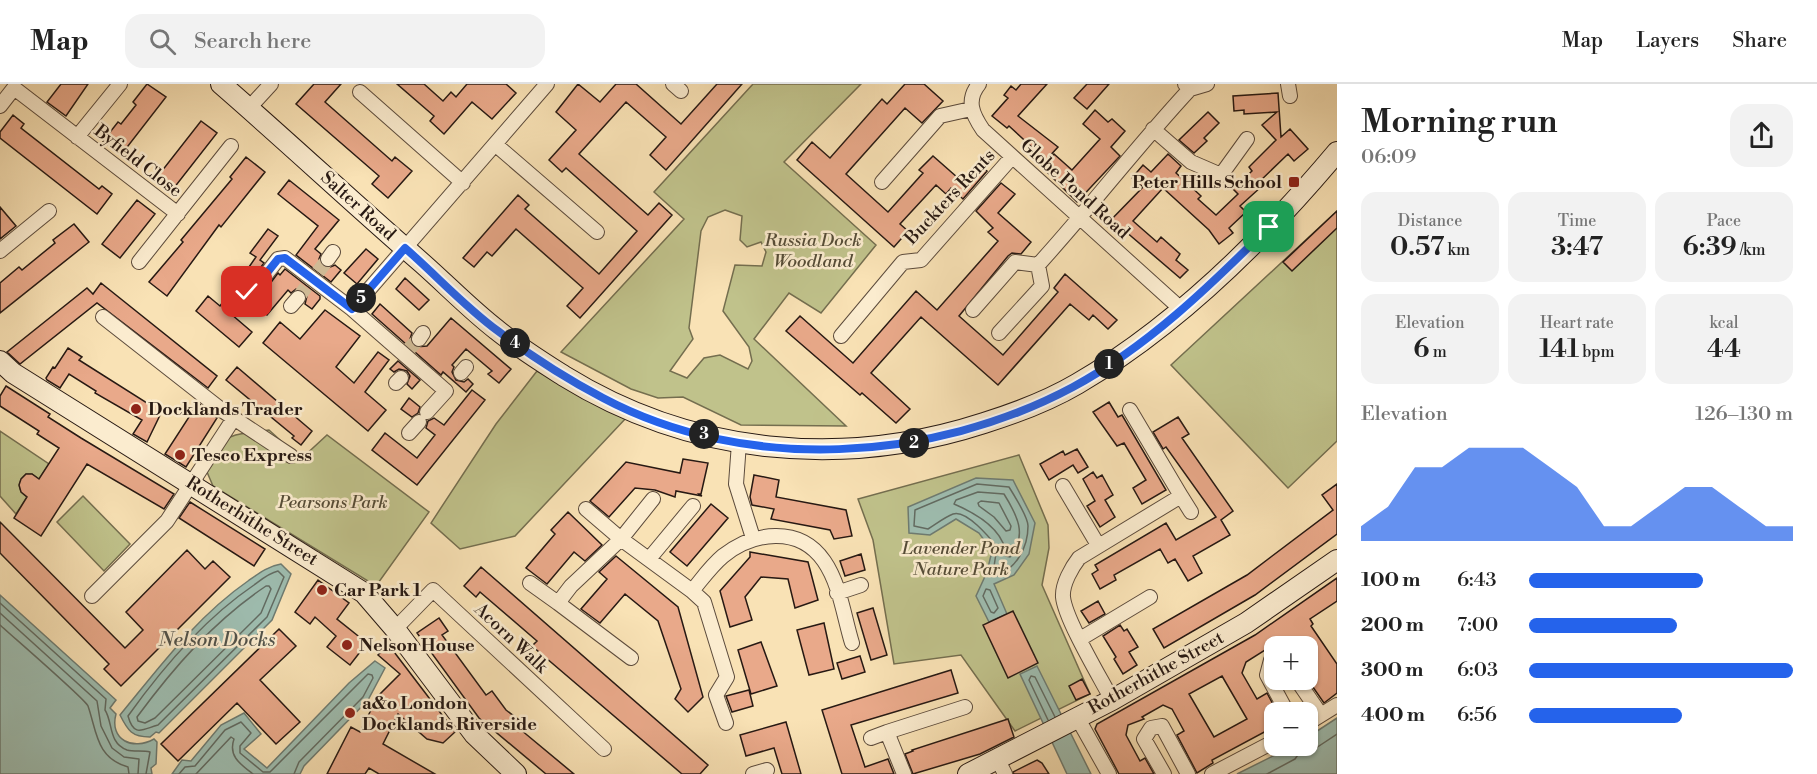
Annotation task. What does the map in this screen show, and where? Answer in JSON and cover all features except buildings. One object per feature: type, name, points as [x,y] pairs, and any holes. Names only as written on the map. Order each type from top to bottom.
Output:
[{"type":"main road","name":"Salter Road","points":[[221,84],[497,330],[564,375],[605,399],[647,418],[682,429],[739,442],[817,449],[877,448],[916,442],[1007,416],[1073,387],[1128,352],[1181,309],[1248,248],[1337,152]]},
{"type":"main road","name":"Rotherhithe Street","points":[[0,361],[13,373],[364,593],[395,629],[474,734],[516,774]]},
{"type":"main road","name":"Rotherhithe Street","points":[[968,774],[1001,767],[1036,738],[1112,700],[1246,623],[1337,560]]},
{"type":"street","name":"Byfield Close","points":[[77,137],[120,84]]},
{"type":"street","points":[[249,108],[271,84]]},
{"type":"street","points":[[352,309],[547,84]]},
{"type":"street","points":[[882,182],[940,116],[971,109],[972,93],[980,84]]},
{"type":"street","points":[[1038,265],[1080,219],[1188,87],[1207,84]]},
{"type":"street","name":"Byfield Close","points":[[0,106],[14,88],[178,214]]},
{"type":"street","points":[[360,92],[463,183]]},
{"type":"street","name":"Globe Pond Road","points":[[971,109],[983,130],[1181,309]]},
{"type":"street","points":[[1153,129],[1191,162],[1221,175],[1247,139]]},
{"type":"street","points":[[496,145],[597,232]]},
{"type":"street","name":"Byfield Close","points":[[139,262],[231,146]]},
{"type":"street","name":"Buckters Rents","points":[[841,336],[903,262],[921,260],[1012,157]]},
{"type":"street","points":[[0,251],[49,211]]},
{"type":"street","points":[[241,307],[242,288],[278,259],[285,258],[305,288],[352,309],[405,366],[457,378],[409,434]]},
{"type":"street","points":[[973,310],[1015,262],[1038,265]]},
{"type":"street","points":[[999,333],[1042,286],[1038,265]]},
{"type":"street","points":[[103,317],[201,395],[291,456]]},
{"type":"street","points":[[1130,410],[1191,512]]},
{"type":"street","points":[[92,596],[167,521],[190,482],[234,418]]},
{"type":"street","points":[[739,442],[736,484],[753,538]]},
{"type":"street","points":[[1063,486],[1098,545]]},
{"type":"street","points":[[1112,700],[1080,639],[1063,596],[1073,565],[1098,545],[1181,496]]},
{"type":"street","points":[[558,603],[571,586],[621,538],[653,499]]},
{"type":"street","points":[[649,559],[693,506]]},
{"type":"street","points":[[586,509],[704,602],[727,677],[716,695],[726,723]]},
{"type":"street","points":[[692,591],[721,557],[737,546],[753,538],[770,535],[789,536],[804,541],[824,560],[837,592],[852,643]]},
{"type":"street","points":[[530,584],[631,658]]},
{"type":"street","points":[[837,592],[861,585]]},
{"type":"street","name":"Acorn Walk","points":[[395,629],[433,590],[604,749]]},
{"type":"street","points":[[1080,639],[1150,597]]},
{"type":"street","points":[[1305,690],[1321,715]]},
{"type":"street","points":[[1318,717],[1337,705]]},
{"type":"street","points":[[871,738],[965,707]]},
{"type":"street","points":[[1074,719],[1109,774]]},
{"type":"street","points":[[1164,774],[1144,739],[1151,728],[1162,726],[1188,774]]},
{"type":"street","points":[[887,732],[904,774]]},
{"type":"street","points":[[1212,774],[1264,747]]},
{"type":"street","points":[[753,774],[767,770]]},
{"type":"green space","name":"Russia Dock Woodland","points":[[753,84],[861,84],[784,162],[876,245],[821,313],[789,293],[754,339],[846,426],[741,425],[683,397],[658,398],[631,389],[561,352],[684,219],[654,192]],"holes":[[[725,210],[742,216],[740,240],[747,247],[761,242],[766,252],[762,266],[735,265],[723,311],[749,347],[752,361],[748,369],[720,355],[704,358],[687,378],[670,371],[693,339],[689,328],[701,231],[708,217]]]},
{"type":"green space","points":[[1337,211],[1337,441],[1288,488],[1171,365]]},
{"type":"green space","points":[[537,371],[627,417],[515,536],[460,549],[431,523],[496,424]]},
{"type":"green space","name":"Pearsons Park","points":[[269,430],[301,459],[327,435],[429,512],[376,586],[213,486],[207,472],[224,442],[235,435]]},
{"type":"green space","points":[[0,431],[49,464],[39,479],[32,474],[26,474],[21,480],[20,489],[27,497],[16,514],[0,496]]},
{"type":"green space","name":"Lavender Pond Nature Park","points":[[1019,455],[1048,525],[1049,548],[1042,585],[1090,694],[1015,731],[961,655],[894,664],[873,540],[858,499]]},
{"type":"green space","points":[[83,496],[130,544],[104,571],[57,522]]},
{"type":"water","points":[[976,478],[1013,480],[1035,523],[1029,554],[1014,575],[994,584],[1007,614],[989,622],[976,596],[987,572],[992,551],[979,533],[956,519],[930,535],[909,533],[908,507]]},
{"type":"water","name":"Nelson Docks","points":[[281,564],[291,574],[272,620],[159,733],[156,732],[150,737],[139,736],[131,732],[120,715],[179,644],[229,595],[263,571]]},
{"type":"water","points":[[0,595],[116,700],[110,708],[116,714],[116,731],[124,741],[138,744],[154,739],[157,742],[156,764],[151,768],[152,774],[0,774]]},
{"type":"water","points":[[375,661],[385,668],[368,700],[304,766],[300,774],[172,774],[182,760],[191,761],[221,725],[244,713],[261,734],[244,749],[267,768],[349,683]]},
{"type":"water","points":[[1037,666],[1091,774],[1067,774],[1020,674]]},
{"type":"water","points":[[1337,718],[1337,774],[1237,774],[1273,756],[1318,756],[1318,730]]},
{"type":"tunnel","points":[[318,272],[328,259]]},
{"type":"tunnel","points":[[298,298],[306,287]]},
{"type":"tunnel","points":[[409,349],[419,339]]},
{"type":"place","name":"Peter Hills School","points":[[1294,182]]},
{"type":"place","name":"Docklands Trader","points":[[136,409]]},
{"type":"place","name":"Tesco Express","points":[[180,455]]},
{"type":"place","name":"Car Park 1","points":[[322,590]]},
{"type":"place","name":"Nelson House","points":[[347,645]]},
{"type":"place","name":"a&o London Docklands Riverside","points":[[350,713]]},
{"type":"route","points":[[247,292],[250,294],[278,259],[285,258],[352,309],[405,248],[497,330],[564,375],[605,399],[647,418],[682,429],[739,442],[817,449],[877,448],[953,433],[1007,416],[1073,387],[1128,352],[1152,333],[1241,255],[1269,227]]}]
